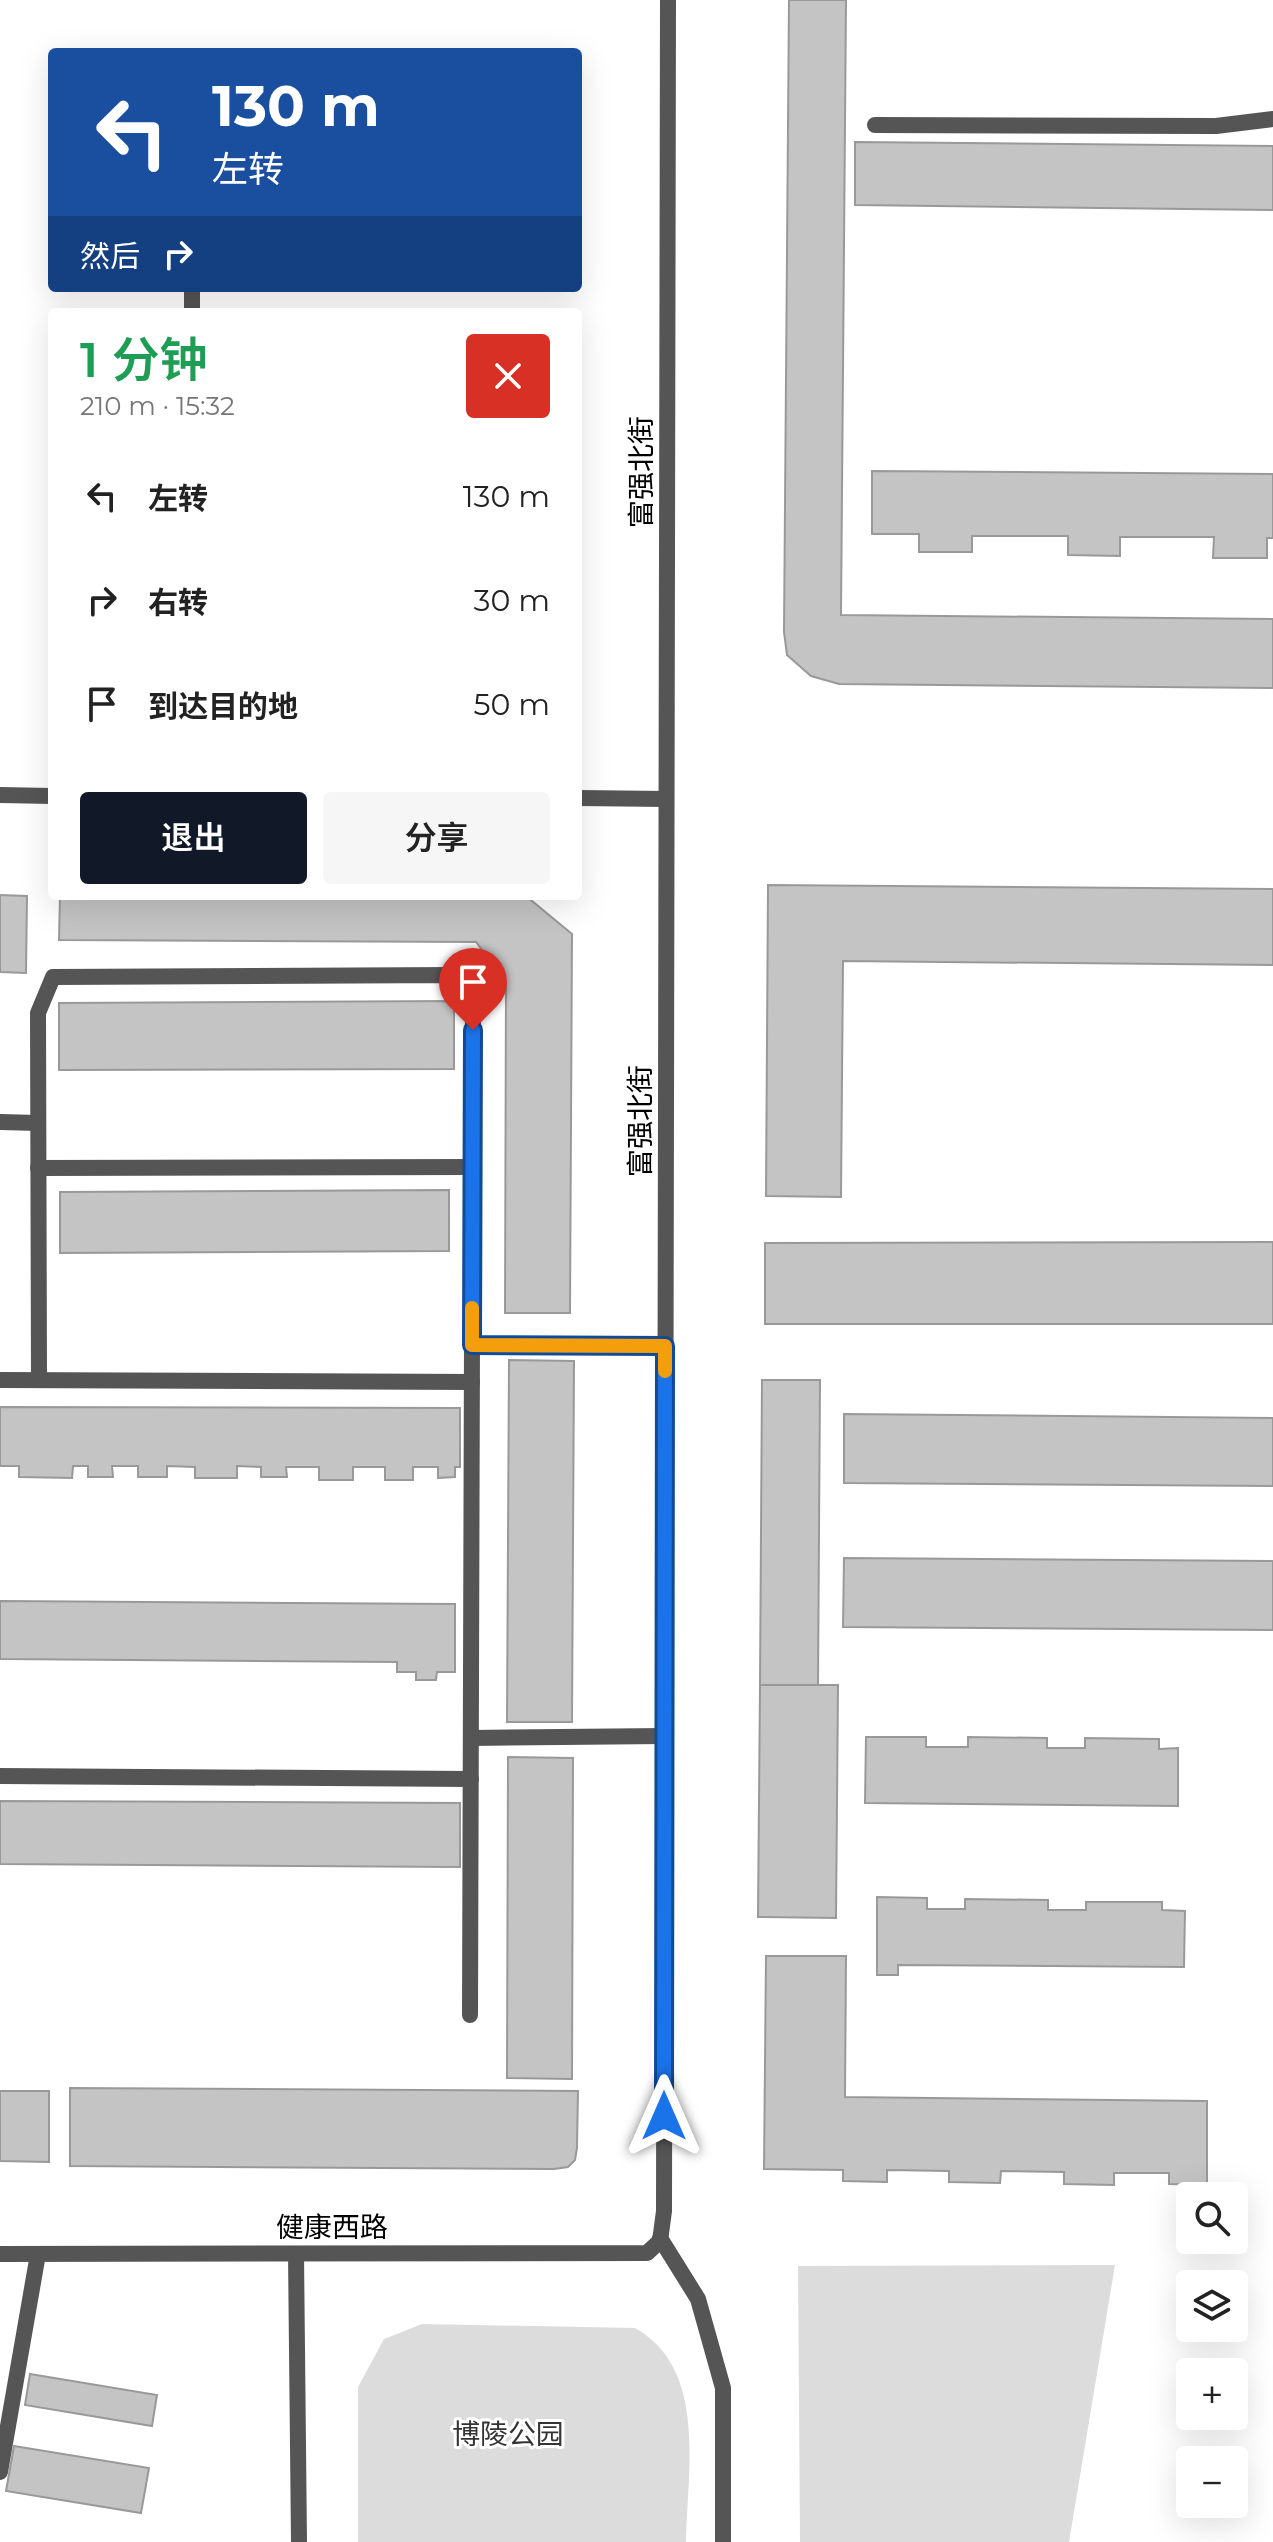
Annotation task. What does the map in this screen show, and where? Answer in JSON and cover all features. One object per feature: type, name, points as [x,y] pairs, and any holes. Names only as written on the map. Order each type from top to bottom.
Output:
[{"type":"street","name":"富强北街","points":[[660,2240],[664,2211],[668,0]]},
{"type":"street","points":[[875,125],[1216,126],[1273,119]]},
{"type":"street","points":[[0,795],[48,796]]},
{"type":"street","points":[[582,798],[666,799]]},
{"type":"street","points":[[39,1380],[38,1013],[53,977],[454,975],[468,986],[473,1003],[470,2015]]},
{"type":"street","points":[[0,1122],[38,1123]]},
{"type":"street","points":[[38,1168],[472,1167]]},
{"type":"street","points":[[472,1345],[665,1346]]},
{"type":"street","points":[[0,1380],[472,1382]]},
{"type":"street","points":[[471,1738],[665,1736]]},
{"type":"street","points":[[0,1776],[471,1779]]},
{"type":"street","points":[[660,2240],[698,2299],[723,2388],[723,2542]]},
{"type":"street","name":"健康西路","points":[[0,2254],[647,2253],[660,2240]]},
{"type":"street","points":[[0,2472],[38,2254]]},
{"type":"street","points":[[296,2254],[299,2542]]},
{"type":"green space","points":[[1115,2265],[1069,2542],[800,2542],[798,2266]]},
{"type":"green space","name":"博陵公园","points":[[422,2324],[635,2328],[658,2346],[674,2369],[688,2424],[690,2454],[686,2542],[358,2542],[358,2387],[384,2339]]},
{"type":"building","points":[[789,0],[846,0],[841,615],[1273,619],[1273,688],[839,684],[811,676],[787,655],[784,632]]},
{"type":"building","points":[[855,142],[1273,146],[1273,210],[855,205]]},
{"type":"building","points":[[872,471],[1273,474],[1273,538],[1267,538],[1267,558],[1213,558],[1214,537],[1120,537],[1120,556],[1068,555],[1068,536],[972,536],[972,552],[919,552],[919,534],[872,534]]},
{"type":"building","points":[[768,885],[1273,889],[1273,965],[843,961],[841,1197],[766,1196]]},
{"type":"building","points":[[0,895],[27,896],[26,973],[0,972]]},
{"type":"building","points":[[60,900],[531,900],[572,934],[570,1313],[505,1313],[506,982],[476,942],[59,940]]},
{"type":"building","points":[[454,1001],[454,1069],[59,1070],[59,1003]]},
{"type":"building","points":[[449,1190],[449,1251],[60,1253],[60,1192]]},
{"type":"building","points":[[1273,1242],[1273,1324],[765,1324],[765,1243]]},
{"type":"building","points":[[509,1360],[574,1361],[572,1722],[507,1722]]},
{"type":"building","points":[[762,1380],[820,1380],[818,1685],[760,1685]]},
{"type":"building","points":[[0,1407],[460,1408],[460,1467],[455,1467],[455,1477],[438,1478],[438,1467],[413,1467],[413,1480],[385,1480],[385,1467],[353,1467],[353,1480],[319,1480],[319,1467],[286,1467],[287,1477],[261,1477],[261,1467],[237,1466],[237,1478],[195,1478],[195,1467],[167,1466],[167,1477],[138,1477],[138,1466],[112,1466],[113,1477],[88,1477],[88,1466],[73,1466],[72,1478],[19,1477],[19,1466],[0,1466]]},
{"type":"building","points":[[844,1414],[1273,1418],[1273,1486],[844,1483]]},
{"type":"building","points":[[844,1558],[1273,1561],[1273,1630],[843,1627]]},
{"type":"building","points":[[0,1601],[455,1604],[455,1672],[437,1672],[436,1680],[416,1680],[416,1672],[397,1672],[397,1662],[0,1659]]},
{"type":"building","points":[[760,1685],[838,1685],[836,1918],[758,1917]]},
{"type":"building","points":[[866,1737],[926,1737],[926,1747],[968,1747],[968,1737],[1047,1738],[1047,1748],[1085,1748],[1085,1738],[1159,1739],[1159,1749],[1178,1748],[1178,1806],[865,1803]]},
{"type":"building","points":[[508,1757],[573,1758],[572,2079],[507,2078]]},
{"type":"building","points":[[0,1801],[460,1803],[460,1867],[0,1864]]},
{"type":"building","points":[[877,1897],[927,1898],[927,1909],[965,1909],[965,1899],[1048,1900],[1048,1910],[1086,1910],[1086,1902],[1162,1902],[1162,1910],[1185,1911],[1184,1967],[898,1965],[898,1975],[877,1975]]},
{"type":"building","points":[[766,1956],[846,1956],[845,2097],[1207,2101],[1207,2182],[1169,2184],[1169,2173],[1114,2173],[1114,2185],[1064,2184],[1064,2172],[1001,2171],[1000,2183],[949,2182],[949,2171],[887,2170],[887,2182],[843,2181],[843,2170],[764,2169]]},
{"type":"building","points":[[70,2088],[578,2091],[577,2148],[575,2160],[568,2167],[554,2169],[70,2166]]},
{"type":"building","points":[[0,2091],[49,2091],[49,2162],[0,2161]]},
{"type":"building","points":[[30,2374],[157,2395],[152,2426],[25,2405]]},
{"type":"building","points":[[14,2446],[149,2468],[141,2513],[6,2491]]},
{"type":"slow traffic","points":[[472,1308],[472,1345],[665,1346],[665,1371]]},
{"type":"route","points":[[473,1030],[472,1345],[665,1346],[664,2116]]}]
